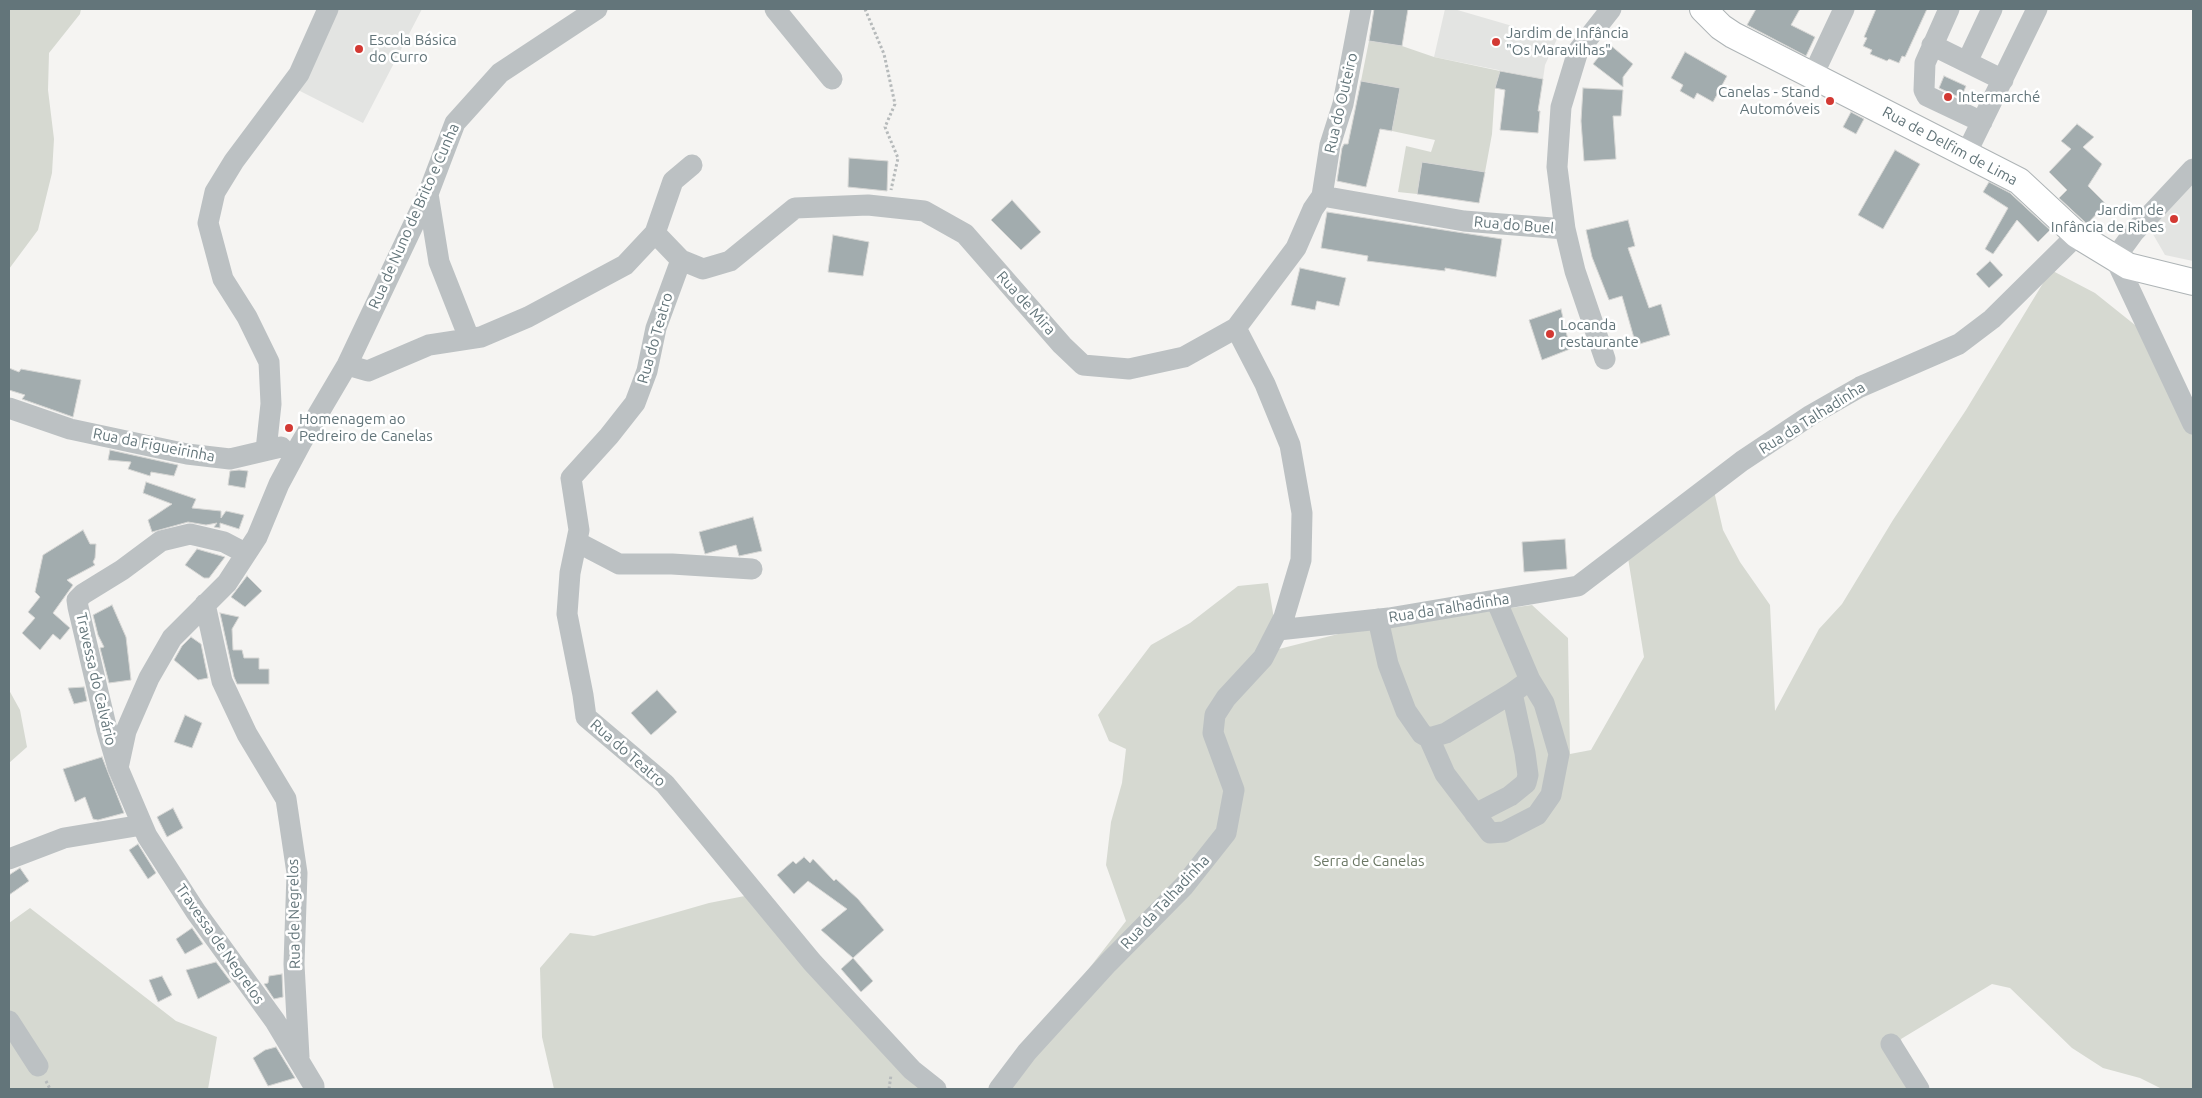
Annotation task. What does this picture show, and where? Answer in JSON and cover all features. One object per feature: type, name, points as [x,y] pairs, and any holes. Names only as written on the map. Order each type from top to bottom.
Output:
[{"type":"main road","name":"Rua de Delfim de Lima","points":[[1703,9],[1727,31],[2019,181],[2076,235],[2128,266],[2193,282]]},
{"type":"street","points":[[266,450],[271,404],[269,362],[247,316],[223,279],[208,223],[215,192],[234,161],[299,74],[328,9]]},
{"type":"street","name":"Rua de Nuno de Brito e Cunha","points":[[118,768],[126,731],[149,678],[172,638],[227,583],[257,537],[279,484],[300,444],[347,365],[428,194],[455,123],[500,73],[597,9]]},
{"type":"street","points":[[775,9],[832,79]]},
{"type":"street","name":"Rua do Outeiro","points":[[1322,196],[1330,145],[1343,104],[1360,9]]},
{"type":"street","name":"Rua do Buel","points":[[1322,196],[1464,221],[1564,229],[1557,167],[1561,107],[1578,51],[1611,9]]},
{"type":"street","points":[[1813,75],[1844,9]]},
{"type":"street","points":[[1949,9],[1925,63],[1924,90],[1927,96],[1982,122]]},
{"type":"street","points":[[1966,62],[1992,9]]},
{"type":"street","points":[[1966,154],[2037,9]]},
{"type":"street","points":[[1932,45],[2003,80]]},
{"type":"street","points":[[347,365],[368,371],[429,345],[481,337],[528,317],[625,265],[655,233],[673,181],[692,165]]},
{"type":"street","points":[[2193,169],[2134,232],[2115,258],[2193,424]]},
{"type":"street","points":[[428,194],[439,262],[469,338]]},
{"type":"street","name":"Rua de Mira","points":[[681,260],[703,269],[730,261],[795,208],[868,205],[924,211],[965,234],[1062,345],[1083,365],[1128,368],[1184,357],[1236,328],[1296,248],[1313,209],[1322,196]]},
{"type":"street","points":[[1564,229],[1575,271],[1605,359]]},
{"type":"street","points":[[655,233],[681,260]]},
{"type":"street","name":"Rua da Talhadinha","points":[[999,1089],[1026,1052],[1108,963],[1184,886],[1226,833],[1234,790],[1213,732],[1215,715],[1226,698],[1263,658],[1278,630],[1378,619],[1578,586],[1742,461],[1811,415],[1860,387],[1959,344],[1992,319],[2076,235]]},
{"type":"street","name":"Rua do Teatro","points":[[681,260],[656,328],[648,371],[634,403],[609,436],[571,478],[579,530],[570,573],[567,614],[584,694],[586,717],[665,784],[812,962],[912,1070],[936,1089]]},
{"type":"street","points":[[1236,328],[1265,384],[1290,445],[1302,513],[1301,560],[1284,617],[1278,630]]},
{"type":"street","name":"Rua da Figueirinha","points":[[9,408],[70,429],[187,454],[230,459],[300,444]]},
{"type":"street","name":"Travessa do Calvário","points":[[118,768],[107,730],[77,600],[161,541],[190,534],[224,542],[245,553]]},
{"type":"street","points":[[577,542],[619,564],[672,564],[752,569]]},
{"type":"street","points":[[1378,619],[1388,664],[1406,711],[1422,734],[1429,738],[1445,774],[1490,833],[1504,832],[1537,815],[1551,795],[1559,754],[1544,703],[1530,680],[1496,600]]},
{"type":"street","name":"Rua de Negrelos","points":[[205,604],[222,681],[247,734],[286,799],[297,873],[294,964],[300,1062],[314,1089]]},
{"type":"street","points":[[1429,738],[1446,733],[1512,694],[1530,680]]},
{"type":"street","points":[[1475,814],[1510,796],[1526,783],[1528,774],[1525,753],[1512,694]]},
{"type":"street","name":"Travessa de Negrelos","points":[[118,768],[147,836],[196,912],[275,1021],[300,1062]]},
{"type":"street","points":[[9,859],[64,838],[142,825]]},
{"type":"street","points":[[9,1021],[38,1066]]},
{"type":"street","points":[[1891,1044],[1918,1089]]},
{"type":"path","points":[[864,9],[884,54],[896,104],[885,127],[898,158],[886,207]]},
{"type":"shaded area","name":"Escola Básica do Curro","points":[[335,9],[422,9],[363,123],[298,90]]},
{"type":"shaded area","name":"Jardim de Infância \"Os Maravilhas\"","points":[[1445,9],[1454,9],[1557,39],[1545,65],[1543,79],[1434,57]]},
{"type":"shaded area","name":"Jardim de Infância de Ribes","points":[[2193,178],[2193,261],[2165,255],[2150,229]]},
{"type":"green space","points":[[9,9],[81,9],[80,14],[49,53],[48,90],[54,139],[52,173],[38,230],[9,269]]},
{"type":"green space","points":[[1369,41],[1402,46],[1434,57],[1500,71],[1495,88],[1492,134],[1485,172],[1422,162],[1417,194],[1398,192],[1406,146],[1431,152],[1435,140],[1392,131],[1400,88],[1361,81]]},
{"type":"green space","name":"Serra de Canelas","points":[[2051,270],[2095,293],[2145,333],[2193,434],[2193,1089],[2162,1089],[2140,1078],[2103,1068],[2072,1048],[2010,988],[1992,984],[1901,1039],[1908,1079],[1912,1089],[984,1089],[998,1085],[1126,921],[1106,865],[1111,822],[1122,783],[1126,749],[1109,741],[1098,715],[1151,645],[1190,623],[1238,586],[1268,583],[1279,649],[1354,630],[1532,605],[1568,638],[1570,754],[1591,750],[1644,657],[1628,558],[1714,491],[1723,530],[1740,562],[1770,605],[1775,711],[1819,629],[1842,604],[1893,520],[1966,410]]},
{"type":"green space","points":[[9,690],[20,710],[27,747],[9,763]]},
{"type":"green space","points":[[760,893],[940,1089],[554,1089],[542,1037],[540,968],[570,933],[594,936],[709,903]]},
{"type":"green space","points":[[30,908],[176,1021],[217,1037],[208,1089],[9,1089],[9,923]]},
{"type":"building","points":[[1374,9],[1408,9],[1402,46],[1369,41]]},
{"type":"building","points":[[1756,9],[1800,9],[1791,25],[1815,37],[1806,56],[1747,25]]},
{"type":"building","points":[[1876,9],[1927,9],[1905,57],[1902,56],[1899,63],[1889,59],[1887,61],[1870,54],[1872,50],[1863,46],[1867,38],[1864,37]]},
{"type":"building","points":[[1609,44],[1633,64],[1623,77],[1623,87],[1593,64]]},
{"type":"building","points":[[1685,52],[1727,76],[1713,102],[1697,93],[1694,99],[1680,91],[1683,85],[1671,78]]},
{"type":"building","points":[[1500,71],[1543,79],[1538,111],[1540,111],[1538,133],[1500,130],[1505,90],[1495,88]]},
{"type":"building","points":[[1944,76],[1966,86],[1961,98],[1939,88]]},
{"type":"building","points":[[1361,81],[1400,88],[1392,131],[1380,129],[1366,187],[1337,181],[1342,148],[1344,144],[1348,144]]},
{"type":"building","points":[[1583,88],[1623,90],[1621,116],[1613,116],[1616,159],[1584,161],[1581,121]]},
{"type":"building","points":[[1851,112],[1864,119],[1856,134],[1843,127]]},
{"type":"building","points":[[2077,124],[2094,137],[2083,147],[2102,164],[2088,186],[2106,204],[2087,224],[2059,198],[2067,190],[2049,172],[2071,149],[2061,141]]},
{"type":"building","points":[[1895,150],[1920,164],[1883,229],[1858,215]]},
{"type":"building","points":[[849,158],[888,161],[887,191],[848,187]]},
{"type":"building","points":[[1422,162],[1485,172],[1479,203],[1417,194]]},
{"type":"building","points":[[1989,182],[2010,193],[2050,230],[2038,242],[2017,220],[1993,254],[1985,249],[2008,208],[1983,192]]},
{"type":"building","points":[[1012,200],[1041,232],[1021,250],[991,220]]},
{"type":"building","points":[[1327,212],[1502,239],[1496,277],[1445,268],[1445,271],[1367,261],[1368,256],[1321,248]]},
{"type":"building","points":[[1628,220],[1635,246],[1628,248],[1649,308],[1661,304],[1670,335],[1636,345],[1622,296],[1609,300],[1592,257],[1586,230]]},
{"type":"building","points":[[833,235],[869,242],[863,276],[828,272]]},
{"type":"building","points":[[1990,261],[2003,275],[1989,288],[1976,274]]},
{"type":"building","points":[[1300,268],[1346,278],[1339,306],[1317,301],[1315,310],[1291,305]]},
{"type":"building","name":"Locanda restaurante","points":[[1561,309],[1570,349],[1542,360],[1529,320]]},
{"type":"building","points":[[9,368],[19,372],[21,369],[81,380],[73,417],[22,399],[25,395],[9,390]]},
{"type":"building","points":[[110,450],[178,465],[174,476],[151,472],[150,476],[128,469],[131,462],[108,460]]},
{"type":"building","points":[[230,471],[248,471],[245,488],[228,485]]},
{"type":"building","points":[[146,482],[196,499],[192,508],[221,511],[221,518],[226,511],[244,515],[239,529],[220,523],[220,528],[214,527],[217,523],[206,525],[188,522],[152,532],[148,520],[172,504],[143,493]]},
{"type":"building","points":[[753,517],[762,551],[739,556],[736,545],[705,554],[699,532]]},
{"type":"building","points":[[83,530],[90,544],[96,544],[93,562],[95,565],[67,580],[73,585],[53,613],[70,628],[60,640],[53,634],[40,650],[22,633],[35,618],[28,612],[40,597],[35,592],[43,555]]},
{"type":"building","points":[[1565,539],[1567,569],[1524,572],[1522,542]]},
{"type":"building","points":[[197,549],[225,557],[209,578],[204,578],[185,565]]},
{"type":"building","points":[[247,576],[262,591],[245,607],[231,597]]},
{"type":"building","points":[[112,605],[126,637],[131,680],[109,683],[100,648],[104,647],[98,635],[93,615]]},
{"type":"building","points":[[220,613],[239,617],[232,629],[233,650],[242,650],[244,658],[259,658],[259,669],[269,669],[269,684],[237,684]]},
{"type":"building","points":[[191,637],[201,644],[208,678],[198,680],[174,660],[182,646]]},
{"type":"building","points":[[84,687],[87,701],[74,704],[68,688]]},
{"type":"building","points":[[657,690],[677,712],[651,735],[631,713]]},
{"type":"building","points":[[185,715],[202,723],[192,748],[174,742]]},
{"type":"building","points":[[102,757],[124,813],[98,820],[93,819],[85,797],[75,802],[63,769]]},
{"type":"building","points":[[173,808],[183,828],[167,837],[157,817]]},
{"type":"building","points":[[138,844],[156,873],[148,879],[129,850]]},
{"type":"building","points":[[804,857],[810,863],[813,859],[834,881],[836,879],[858,899],[884,930],[853,958],[821,930],[847,909],[808,881],[794,894],[777,875],[793,861],[796,864]]},
{"type":"building","points":[[20,868],[29,881],[9,895],[9,875]]},
{"type":"building","points":[[192,928],[203,944],[185,954],[176,939]]},
{"type":"building","points":[[853,958],[873,981],[861,992],[841,969]]},
{"type":"building","points":[[216,962],[231,982],[198,999],[186,970]]},
{"type":"building","points":[[282,974],[283,997],[274,999],[264,984],[268,983],[269,976]]},
{"type":"building","points":[[162,976],[172,995],[158,1002],[149,980]]},
{"type":"building","points":[[276,1047],[295,1078],[268,1086],[253,1058],[265,1050]]},
{"type":"place","name":"Jardim de Infância \"Os Maravilhas\"","points":[[1496,42]]},
{"type":"place","name":"Escola Básica do Curro","points":[[359,49]]},
{"type":"place","name":"Intermarché","points":[[1948,97]]},
{"type":"place","name":"Canelas - Stand Automóveis","points":[[1830,101]]},
{"type":"place","name":"Jardim de Infância de Ribes","points":[[2174,219]]},
{"type":"place","name":"Locanda restaurante","points":[[1550,334]]},
{"type":"place","name":"Homenagem ao Pedreiro de Canelas","points":[[289,428]]}]
